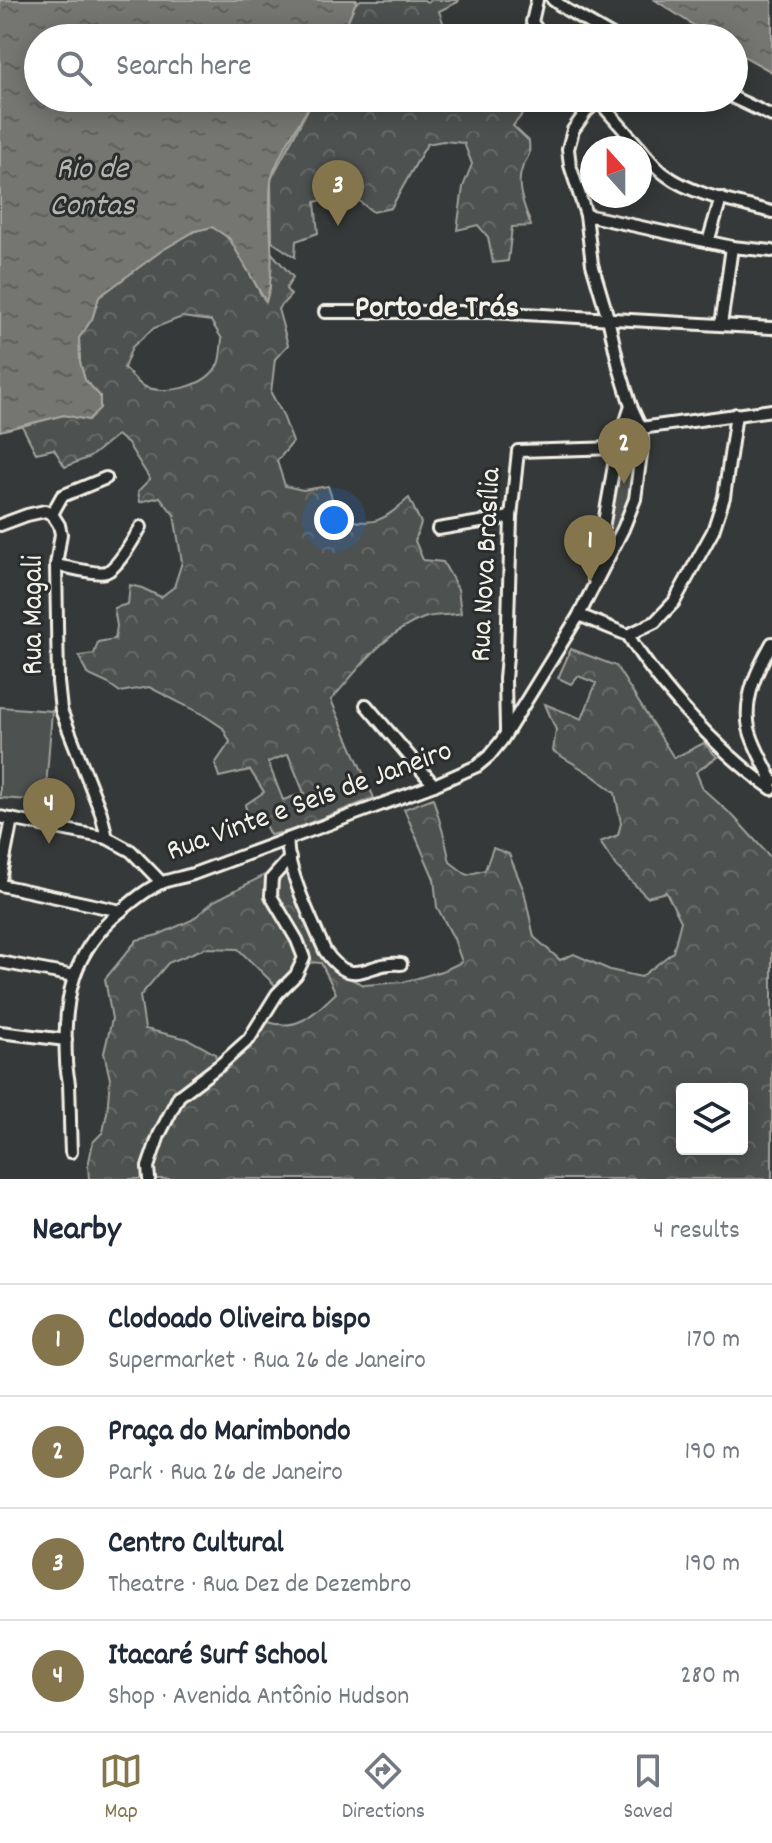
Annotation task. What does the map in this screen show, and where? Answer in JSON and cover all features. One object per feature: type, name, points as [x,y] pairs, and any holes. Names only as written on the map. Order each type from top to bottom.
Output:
[{"type":"street","points":[[533,24],[537,0]]},
{"type":"street","points":[[553,0],[592,24]]},
{"type":"street","points":[[748,105],[772,116]]},
{"type":"street","points":[[588,112],[573,130],[568,149],[570,165],[586,215],[592,264],[619,367],[641,428],[772,410]]},
{"type":"street","points":[[609,112],[630,136]]},
{"type":"street","points":[[652,160],[669,177],[689,188],[772,212]]},
{"type":"street","points":[[708,242],[721,198]]},
{"type":"street","points":[[586,215],[732,247],[772,251]]},
{"type":"street","points":[[721,325],[732,247]]},
{"type":"street","points":[[325,312],[491,312],[772,328]]},
{"type":"street","points":[[593,589],[617,448],[631,406]]},
{"type":"street","points":[[628,635],[655,622],[674,602],[713,531],[724,497],[736,414]]},
{"type":"street","name":"Rua Vinte e Seis de Janeiro","points":[[71,1152],[67,1006],[74,976],[88,946],[106,923],[162,883],[434,785],[477,766],[489,756],[535,689],[579,615],[623,529],[635,499],[642,446],[641,428]]},
{"type":"street","name":"Rua Nova Brasília","points":[[506,733],[511,517],[518,451],[617,448]]},
{"type":"street","points":[[52,514],[62,496],[106,478]]},
{"type":"street","name":"Rua Magali","points":[[0,525],[45,511],[57,519],[61,534],[56,565],[61,710],[101,813],[107,838]]},
{"type":"street","points":[[438,529],[511,517]]},
{"type":"street","points":[[56,565],[104,573],[117,563],[141,527]]},
{"type":"street","points":[[579,615],[628,635],[639,655],[691,716],[772,789]]},
{"type":"street","points":[[772,643],[751,689],[748,710],[749,729],[772,781]]},
{"type":"street","points":[[366,705],[434,785]]},
{"type":"street","points":[[0,817],[107,838],[131,851],[162,883]]},
{"type":"street","points":[[12,819],[0,883],[121,911]]},
{"type":"street","points":[[288,839],[293,872],[325,951],[333,962],[352,973],[390,963],[401,964]]},
{"type":"street","points":[[149,1179],[148,1167],[159,1135],[179,1096],[249,1039],[277,994],[296,975],[304,958],[271,896],[272,878],[290,858]]},
{"type":"street","points":[[0,962],[74,976]]},
{"type":"street","points":[[0,1032],[66,1040]]},
{"type":"green space","points":[[361,0],[459,0],[439,11],[444,24],[346,24],[355,4]]},
{"type":"green space","points":[[307,112],[524,112],[513,126],[529,141],[520,186],[531,226],[512,227],[508,261],[493,263],[488,237],[478,225],[457,230],[463,187],[472,164],[464,143],[443,141],[427,144],[391,208],[373,212],[349,193],[315,202],[318,233],[296,241],[295,257],[272,242],[271,179]]},
{"type":"green space","points":[[212,227],[230,240],[265,301],[270,289],[270,251],[293,277],[286,289],[291,295],[278,309],[288,345],[275,359],[271,393],[293,442],[277,461],[285,486],[303,490],[328,486],[339,519],[352,521],[377,520],[409,498],[421,523],[415,541],[423,560],[443,562],[458,589],[461,613],[424,618],[396,633],[373,653],[331,700],[374,798],[289,831],[270,835],[262,819],[248,816],[245,805],[264,792],[250,770],[219,777],[215,764],[230,742],[223,728],[149,687],[120,692],[87,674],[79,656],[94,654],[98,642],[115,639],[117,626],[114,608],[128,604],[130,585],[161,597],[174,587],[182,562],[174,515],[160,497],[140,502],[138,491],[150,479],[128,444],[117,435],[90,457],[65,467],[54,449],[36,453],[22,426],[64,415],[88,420],[100,396],[85,380],[80,362],[79,338],[92,319],[99,297],[161,251],[195,231]],"holes":[[[182,317],[211,321],[222,339],[218,364],[205,379],[185,387],[162,390],[143,386],[124,368],[132,347],[154,328]],[[288,754],[304,793],[283,800],[268,762]]]},
{"type":"green space","points":[[631,415],[636,434],[636,471],[626,507],[603,559],[613,499]]},
{"type":"green space","points":[[571,649],[616,666],[674,758],[704,743],[717,757],[696,772],[703,789],[734,817],[772,859],[772,1179],[89,1179],[93,1142],[103,1132],[107,1113],[110,1079],[104,1053],[112,1019],[105,979],[137,940],[158,935],[192,920],[214,901],[288,863],[319,949],[337,973],[364,985],[404,982],[462,962],[437,907],[434,879],[404,809],[433,798],[450,862],[467,875],[485,870],[493,848],[509,854],[524,891],[534,937],[560,960],[574,954],[610,970],[641,977],[673,952],[681,921],[666,892],[647,897],[616,866],[600,842],[618,835],[621,823],[615,793],[553,751],[556,730],[545,704],[582,719],[596,683],[578,676],[571,684],[558,678]],"holes":[[[205,948],[238,949],[276,986],[301,966],[321,963],[336,993],[314,1013],[298,1022],[268,1022],[254,1044],[220,1072],[215,1054],[188,1039],[145,1029],[140,996],[168,963]]]},
{"type":"green space","points":[[0,707],[52,711],[45,801],[0,798]]},
{"type":"water","name":"Rio de Contas","points":[[0,0],[357,0],[346,24],[24,24],[24,112],[306,112],[283,152],[271,182],[272,258],[266,302],[229,238],[212,227],[195,231],[161,251],[99,297],[92,319],[79,338],[80,362],[85,380],[100,396],[100,408],[88,420],[64,415],[0,431]]},
{"type":"water","points":[[655,0],[772,0],[772,72],[748,59],[748,24],[692,24]]},
{"type":"place","name":"Centro Cultural","points":[[338,226]]},
{"type":"place","name":"Praça do Marimbondo","points":[[624,484]]},
{"type":"place","name":"Clodoado Oliveira bispo","points":[[590,581]]},
{"type":"place","name":"Itacaré Surf School","points":[[49,844]]},
{"type":"district","name":"Porto de Trás","points":[[437,310]]}]
